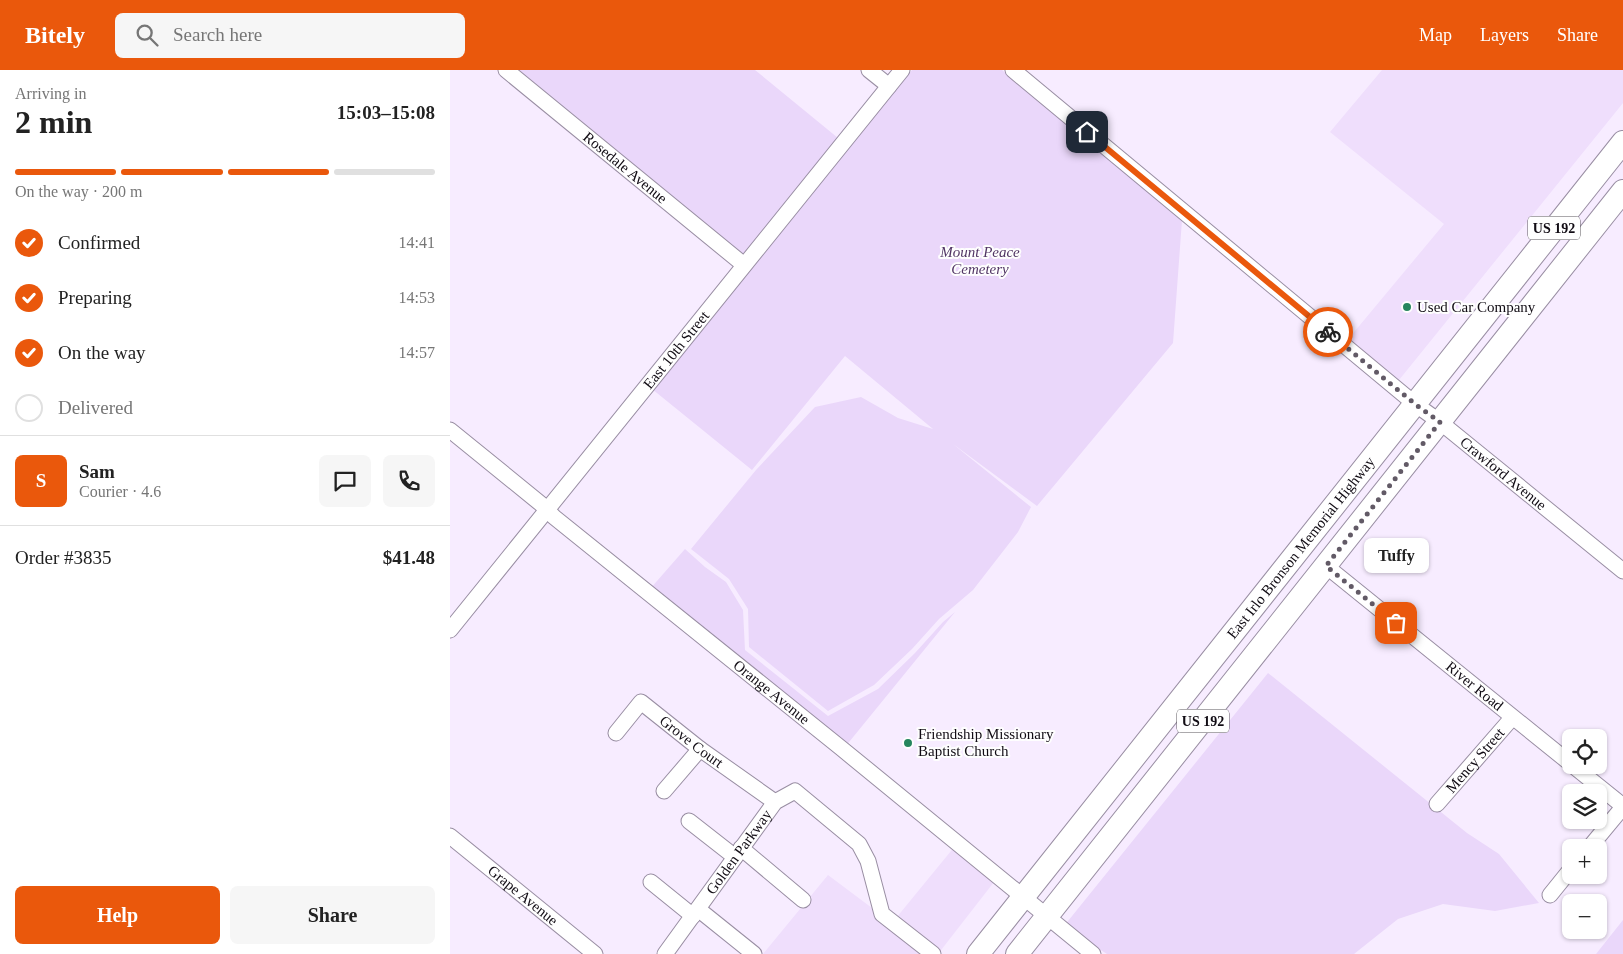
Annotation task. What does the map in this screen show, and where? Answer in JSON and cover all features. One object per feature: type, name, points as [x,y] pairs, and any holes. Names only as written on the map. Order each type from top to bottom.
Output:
[{"type":"highway","name":"East Irlo Bronson Memorial Highway","points":[[978,954],[1618,148]]},
{"type":"highway","points":[[1606,213],[1617,182],[1618,148]]},
{"type":"highway","name":"East Irlo Bronson Memorial Highway","points":[[1017,954],[1623,192]]},
{"type":"street","name":"Rosedale Avenue","points":[[506,70],[744,265]]},
{"type":"street","points":[[869,70],[889,86]]},
{"type":"street","name":"East 10th Street","points":[[450,630],[902,70]]},
{"type":"street","name":"Crawford Avenue","points":[[1013,70],[1415,404],[1440,422],[1623,571]]},
{"type":"street","name":"Orange Avenue","points":[[450,430],[547,509],[554,517],[1093,954]]},
{"type":"street","name":"River Road","points":[[1326,566],[1623,806]]},
{"type":"street","name":"Grove Court","points":[[616,733],[641,702],[700,750],[775,802]]},
{"type":"street","name":"Mency Street","points":[[1437,804],[1512,718]]},
{"type":"street","points":[[664,791],[700,750]]},
{"type":"street","name":"Golden Parkway","points":[[665,954],[775,802],[795,791],[859,844],[868,860],[882,914],[933,954]]},
{"type":"street","points":[[1596,839],[1623,806]]},
{"type":"street","points":[[689,821],[738,853],[803,900]]},
{"type":"street","name":"Grape Avenue","points":[[450,836],[595,954]]},
{"type":"street","points":[[1550,895],[1562,880]]},
{"type":"street","points":[[651,882],[754,954]]},
{"type":"shaded area","points":[[1382,70],[1623,70],[1623,103],[1395,385],[1345,343],[1444,224],[1330,132]]},
{"type":"shaded area","points":[[960,840],[1001,873],[938,954],[763,954],[828,875],[892,923]]},
{"type":"green space","points":[[519,70],[755,70],[838,138],[744,255]]},
{"type":"green space","name":"Mount Peace Cemetery","points":[[912,70],[1002,70],[1182,220],[1173,343],[1037,506],[953,444],[1031,507],[1018,532],[973,590],[939,619],[912,649],[874,685],[828,711],[749,647],[748,609],[729,579],[691,549],[756,470],[815,407],[861,397],[898,418],[933,429],[845,356],[752,470],[652,389]]},
{"type":"green space","points":[[685,549],[726,582],[743,610],[745,650],[828,716],[878,689],[955,612],[845,747],[650,589]]},
{"type":"green space","points":[[1268,673],[1467,833],[1499,854],[1539,903],[1495,911],[1443,904],[1398,919],[1354,954],[1107,954],[1064,926]]},
{"type":"green space","points":[[1623,920],[1623,954],[1596,954]]},
{"type":"way so far","points":[[1328,332],[1415,404],[1440,422],[1326,566],[1396,623]]},
{"type":"place","name":"Used Car Company","points":[[1407,307]]},
{"type":"place","name":"Tuffy","points":[[1396,623]]},
{"type":"place","name":"Friendship Missionary Baptist Church","points":[[908,743]]},
{"type":"route","points":[[1087,132],[1328,332]]}]
